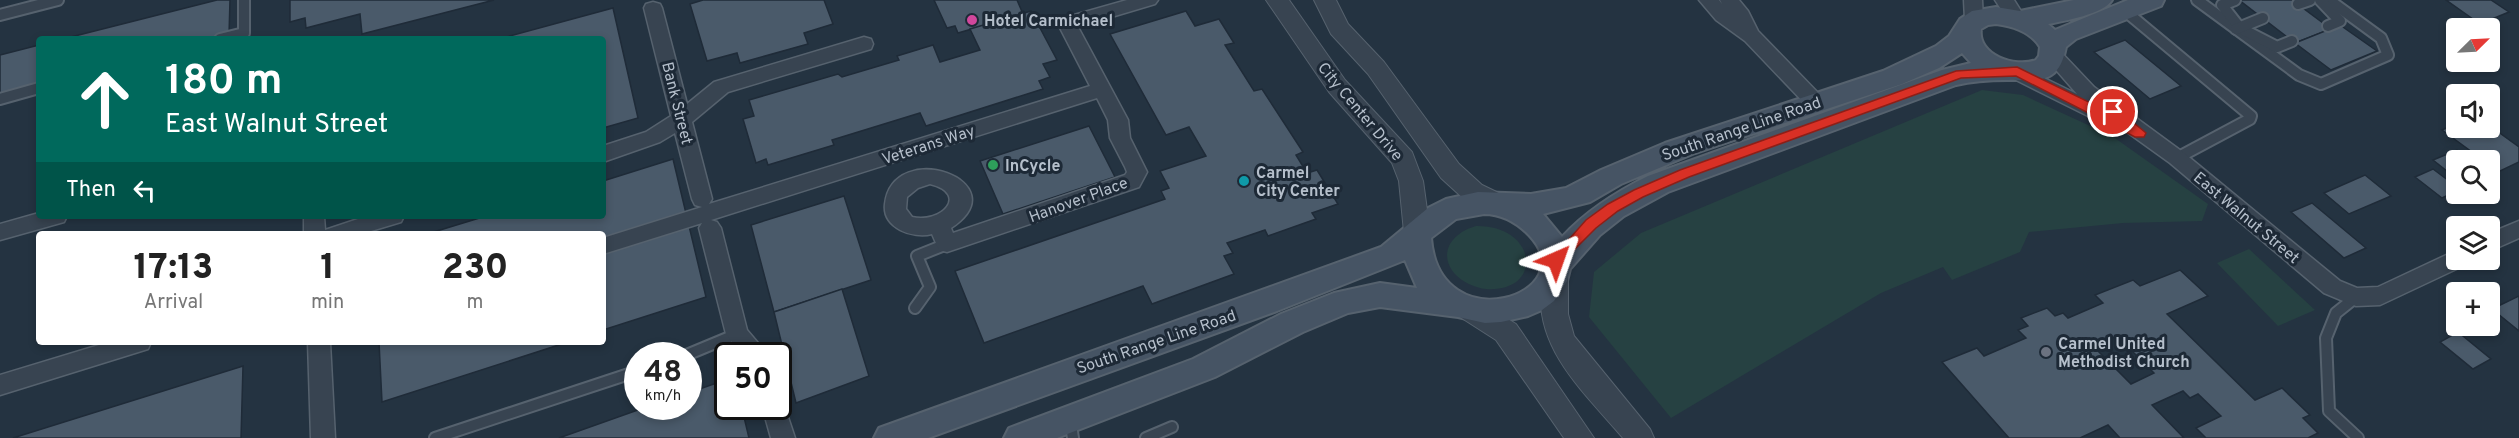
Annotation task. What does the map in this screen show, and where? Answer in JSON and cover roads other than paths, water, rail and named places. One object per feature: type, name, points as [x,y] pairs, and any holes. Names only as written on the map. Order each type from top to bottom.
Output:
[{"type":"main road","points":[[2013,71],[1991,64],[1971,48],[1966,36],[1972,15],[2066,12],[2098,0]]},
{"type":"main road","points":[[2052,53],[2056,42],[2067,33],[2152,0]]},
{"type":"main road","points":[[2014,13],[2038,30],[2050,43],[2052,53]]},
{"type":"main road","name":"South Range Line Road","points":[[1501,205],[1537,205],[1575,197],[1609,178],[1656,158],[1925,63],[1958,42],[1972,15]]},
{"type":"main road","name":"South Range Line Road","points":[[1556,269],[1580,234],[1603,215],[1629,198],[1659,184],[1951,76],[1973,72],[2041,68],[2047,65],[2052,53]]},
{"type":"main road","points":[[1020,438],[1072,428],[1204,368],[1292,323],[1354,300],[1380,295],[1501,312],[1520,307],[1539,296],[1556,269],[1552,247],[1541,230],[1525,216],[1501,205],[1472,204],[1440,213],[1416,233],[1419,262],[1426,278],[1440,294],[1463,306]]},
{"type":"main road","name":"South Range Line Road","points":[[890,438],[1036,383],[1219,320],[1381,259],[1397,251],[1416,233]]},
{"type":"street","points":[[1102,89],[1067,24],[1149,0]]},
{"type":"street","name":"City Center Drive","points":[[1277,0],[1337,86],[1403,159],[1411,181],[1416,233]]},
{"type":"street","name":"City Center Drive","points":[[1324,0],[1339,28],[1390,87],[1450,171],[1473,192],[1501,205]]},
{"type":"street","points":[[1708,0],[1723,16],[1752,36],[1816,103]]},
{"type":"street","points":[[1729,0],[1739,10],[1752,36]]},
{"type":"street","name":"Bank Street","points":[[653,8],[702,200]]},
{"type":"street","points":[[606,153],[653,137],[682,119],[721,87],[864,44]]},
{"type":"street","name":"East Walnut Street","points":[[2052,53],[2088,92],[2140,133],[2177,158],[2332,287],[2356,297]]},
{"type":"street","name":"East Walnut Street","points":[[2013,71],[2140,133]]},
{"type":"street","name":"Veterans Way","points":[[606,245],[1102,89]]},
{"type":"street","name":"Hanover Place","points":[[917,178],[906,184],[898,193],[894,203],[895,213],[902,221],[912,226],[943,235],[1132,181],[1137,172],[1120,137],[1114,111],[1102,89]]},
{"type":"street","points":[[907,151],[917,178],[943,177],[954,182],[960,190],[962,200],[943,235]]},
{"type":"street","points":[[0,232],[46,219]]},
{"type":"street","points":[[344,231],[384,219]]},
{"type":"street","points":[[710,228],[736,334],[744,342]]},
{"type":"street","points":[[2356,297],[2380,296],[2446,263]]},
{"type":"street","points":[[1556,269],[1553,307],[1554,322],[1559,336],[1568,351],[1640,438]]},
{"type":"street","points":[[1463,306],[1485,317],[1506,332],[1580,438]]},
{"type":"street","points":[[0,385],[130,345]]},
{"type":"street","points":[[319,345],[323,438]]},
{"type":"street","points":[[778,420],[783,438]]},
{"type":"lane","points":[[0,15],[58,0]]},
{"type":"lane","points":[[232,36],[244,33],[244,0]]},
{"type":"lane","points":[[2197,0],[2299,75],[2321,84],[2388,55],[2381,38],[2329,0]]},
{"type":"lane","points":[[2235,0],[2222,5],[2238,28],[2277,47],[2292,40]]},
{"type":"lane","points":[[2298,4],[2310,0]]},
{"type":"lane","points":[[2320,0],[2340,21],[2328,26]]},
{"type":"lane","points":[[2124,10],[2251,116],[2250,119],[2177,158]]},
{"type":"lane","points":[[2238,28],[2263,18]]},
{"type":"lane","points":[[0,99],[36,89]]},
{"type":"lane","points":[[915,308],[930,287],[917,256],[943,235]]},
{"type":"lane","points":[[2356,297],[2336,313],[2326,338],[2329,411],[2358,438]]},
{"type":"lane","points":[[702,348],[736,334]]},
{"type":"lane","points":[[435,438],[624,376]]},
{"type":"lane","points":[[1146,438],[1172,427]]},
{"type":"place","name":"Hotel Carmichael","points":[[972,20]]},
{"type":"place","name":"InCycle","points":[[993,165]]},
{"type":"place","name":"Carmel City Center","points":[[1244,181]]},
{"type":"place","name":"Carmel United Methodist Church","points":[[2046,352]]}]
